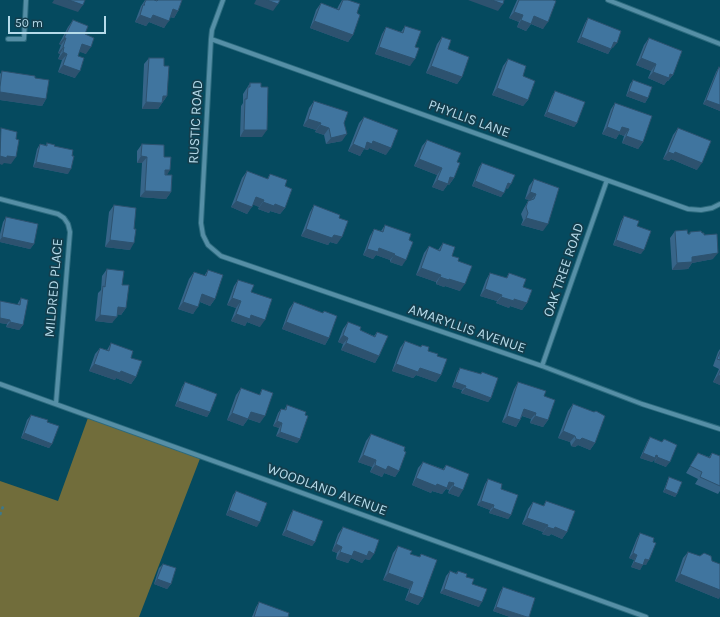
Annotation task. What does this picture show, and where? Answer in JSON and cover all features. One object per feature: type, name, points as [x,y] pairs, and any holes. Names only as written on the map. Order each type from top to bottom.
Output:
[{"type":"street","points":[[8,39],[24,39],[26,0]]},
{"type":"street","name":"RUSTIC ROAD","points":[[208,245],[203,234],[201,223],[211,40],[212,30],[223,0]]},
{"type":"street","points":[[608,0],[720,44]]},
{"type":"street","name":"PHYLLIS LANE","points":[[211,40],[688,209],[701,210],[712,208],[720,204]]},
{"type":"street","name":"OAK TREE ROAD","points":[[542,366],[607,180]]},
{"type":"street","name":"MILDRED PLACE","points":[[0,199],[58,214],[64,218],[68,224],[70,232],[56,403]]},
{"type":"street","name":"AMARYLLIS AVENUE","points":[[208,245],[221,256],[542,366],[642,404],[720,429]]},
{"type":"street","name":"WOODLAND AVENUE","points":[[0,384],[646,617]]},
{"type":"path","points":[[0,515],[4,504]]},
{"type":"shaded area","points":[[89,415],[201,456],[139,617],[0,617],[0,481],[58,501]]},
{"type":"building","points":[[69,0],[85,0],[83,5]]},
{"type":"building","points":[[146,0],[182,0],[178,11],[173,9],[169,21],[153,15],[151,19],[140,15]]},
{"type":"building","points":[[267,0],[280,0],[278,4]]},
{"type":"building","points":[[343,0],[360,4],[357,13],[360,15],[353,35],[314,21],[321,3],[339,10]]},
{"type":"building","points":[[492,0],[504,0],[503,4]]},
{"type":"building","points":[[519,0],[556,1],[548,22],[534,16],[531,24],[521,20],[523,15],[514,12]]},
{"type":"building","points":[[588,18],[621,31],[617,43],[614,42],[611,49],[581,37]]},
{"type":"building","points":[[73,20],[88,26],[85,34],[94,38],[91,47],[82,44],[78,56],[84,58],[80,71],[63,65],[67,54],[63,52],[66,38],[64,38]]},
{"type":"building","points":[[405,26],[421,31],[415,47],[419,48],[415,59],[379,47],[386,27],[403,33]]},
{"type":"building","points":[[442,37],[451,40],[448,49],[469,57],[462,77],[431,66]]},
{"type":"building","points":[[649,38],[682,51],[673,75],[670,74],[669,78],[653,72],[656,64],[641,58]]},
{"type":"building","points":[[149,58],[164,58],[164,66],[169,66],[167,96],[163,96],[162,103],[146,102]]},
{"type":"building","points":[[508,59],[526,66],[523,76],[535,81],[528,100],[497,88]]},
{"type":"building","points":[[719,67],[720,68],[720,105],[706,100]]},
{"type":"building","points":[[2,71],[35,76],[35,78],[49,80],[46,99],[0,92]]},
{"type":"building","points":[[633,80],[652,87],[648,98],[629,91]]},
{"type":"building","points":[[250,83],[261,83],[261,87],[268,87],[267,130],[244,130],[245,99],[247,99],[248,87],[250,87]]},
{"type":"building","points":[[555,91],[585,102],[577,123],[547,112]]},
{"type":"building","points":[[314,101],[348,112],[344,123],[347,134],[331,138],[329,128],[320,125],[321,123],[308,119]]},
{"type":"building","points":[[615,103],[652,116],[643,142],[626,136],[629,129],[622,127],[620,132],[607,127]]},
{"type":"building","points":[[364,117],[398,130],[391,148],[373,141],[372,144],[367,142],[365,149],[353,144]]},
{"type":"building","points":[[1,128],[17,132],[16,139],[19,140],[16,157],[7,156],[7,158],[0,156]]},
{"type":"building","points":[[678,128],[711,141],[702,163],[675,152],[674,154],[668,152]]},
{"type":"building","points":[[427,140],[461,153],[457,162],[460,163],[454,178],[450,177],[448,184],[437,180],[442,168],[419,159]]},
{"type":"building","points":[[47,143],[73,150],[72,156],[74,156],[71,169],[36,162],[40,144],[47,146]]},
{"type":"building","points":[[142,144],[164,145],[164,157],[171,157],[170,170],[165,170],[165,175],[172,175],[171,192],[145,191],[147,157],[141,156]]},
{"type":"building","points":[[482,163],[515,175],[511,184],[508,183],[504,193],[475,181]]},
{"type":"building","points":[[247,171],[268,179],[270,174],[287,180],[285,186],[292,189],[285,208],[275,204],[274,206],[263,202],[264,200],[256,197],[252,207],[236,201]]},
{"type":"building","points":[[534,179],[559,188],[548,224],[526,218],[528,213],[526,207],[528,201],[534,199],[536,194],[530,192]]},
{"type":"building","points":[[114,205],[136,208],[134,243],[110,240]]},
{"type":"building","points":[[314,205],[340,215],[339,218],[348,221],[342,237],[334,235],[332,238],[306,229]]},
{"type":"building","points":[[624,216],[639,221],[637,226],[651,231],[644,250],[616,240]]},
{"type":"building","points":[[6,217],[38,224],[34,244],[2,237]]},
{"type":"building","points":[[385,225],[411,234],[409,240],[413,242],[406,260],[379,248],[378,252],[367,249],[374,229],[383,232]]},
{"type":"building","points":[[687,230],[688,234],[690,234],[690,232],[701,231],[704,235],[717,234],[718,253],[692,257],[692,262],[677,263],[675,231]]},
{"type":"building","points":[[443,243],[455,247],[452,256],[459,258],[458,261],[472,266],[465,284],[440,277],[441,275],[421,268],[429,246],[440,251]]},
{"type":"building","points":[[107,269],[124,271],[122,285],[129,285],[126,308],[118,307],[117,317],[100,315],[103,286],[105,287]]},
{"type":"building","points":[[208,270],[223,275],[215,299],[202,294],[198,307],[183,302],[194,272],[206,276]]},
{"type":"building","points":[[490,273],[507,278],[509,273],[526,279],[523,287],[532,290],[527,303],[501,297],[502,295],[485,289]]},
{"type":"building","points":[[238,280],[254,285],[251,292],[272,299],[265,320],[251,315],[250,319],[236,314],[241,301],[232,298]]},
{"type":"building","points":[[21,298],[28,300],[23,325],[0,318],[0,301],[20,305]]},
{"type":"building","points":[[294,302],[323,313],[324,311],[337,316],[329,338],[286,322]]},
{"type":"building","points":[[348,322],[361,327],[360,330],[375,337],[377,332],[388,336],[379,356],[346,343],[348,338],[343,335]]},
{"type":"building","points":[[405,341],[421,347],[422,345],[429,347],[428,351],[447,359],[441,375],[420,368],[418,372],[396,364]]},
{"type":"building","points":[[111,343],[133,351],[131,358],[142,361],[136,377],[121,371],[120,373],[94,364],[100,348],[109,351]]},
{"type":"building","points":[[720,352],[720,360],[717,359]]},
{"type":"building","points":[[460,368],[481,374],[482,372],[498,378],[491,398],[465,388],[466,386],[455,382]]},
{"type":"building","points":[[185,382],[217,394],[210,412],[178,401]]},
{"type":"building","points":[[518,382],[546,391],[544,396],[555,400],[548,420],[535,416],[536,413],[524,409],[520,420],[507,416]]},
{"type":"building","points":[[241,388],[260,395],[262,389],[273,393],[265,416],[251,412],[248,419],[232,413]]},
{"type":"building","points":[[573,404],[594,412],[596,411],[605,416],[595,443],[582,438],[580,440],[576,439],[575,436],[563,431]]},
{"type":"building","points":[[287,405],[306,412],[305,415],[308,416],[300,439],[280,432],[282,423],[277,421],[281,409],[286,410]]},
{"type":"building","points":[[31,415],[48,420],[47,422],[59,426],[52,444],[24,433]]},
{"type":"building","points":[[371,434],[405,447],[404,451],[406,452],[399,471],[388,466],[386,470],[375,465],[376,460],[363,455]]},
{"type":"building","points":[[650,437],[662,442],[664,439],[677,445],[670,462],[657,457],[658,456],[656,455],[655,458],[643,453]]},
{"type":"building","points":[[698,453],[710,458],[712,453],[720,456],[720,486],[700,477],[702,472],[690,466]]},
{"type":"building","points":[[423,462],[444,470],[446,465],[469,474],[463,490],[453,486],[454,483],[449,482],[447,488],[437,484],[436,486],[416,478]]},
{"type":"building","points":[[669,477],[682,482],[677,494],[665,489]]},
{"type":"building","points":[[488,479],[502,484],[501,489],[518,495],[511,515],[493,508],[494,505],[481,501]]},
{"type":"building","points":[[236,491],[267,503],[260,522],[229,510]]},
{"type":"building","points":[[546,501],[575,511],[567,532],[555,527],[554,529],[547,527],[548,525],[527,518],[533,502],[544,506]]},
{"type":"building","points":[[293,510],[323,521],[315,542],[286,530]]},
{"type":"building","points":[[343,527],[379,540],[374,554],[369,551],[367,556],[354,551],[352,556],[340,552],[342,547],[336,544]]},
{"type":"building","points":[[640,533],[654,538],[653,542],[656,543],[649,560],[645,559],[643,565],[634,562],[637,555],[633,553]]},
{"type":"building","points":[[398,546],[412,551],[410,554],[420,557],[421,554],[437,560],[423,598],[409,593],[413,582],[388,573]]},
{"type":"building","points":[[688,552],[700,556],[704,553],[711,556],[712,561],[720,564],[720,590],[680,574]]},
{"type":"building","points":[[163,564],[176,568],[171,584],[157,579]]},
{"type":"building","points":[[450,571],[457,574],[458,571],[467,574],[466,577],[474,579],[472,584],[487,589],[482,602],[444,589]]},
{"type":"building","points":[[503,587],[535,598],[529,617],[496,607]]},
{"type":"building","points":[[259,602],[289,613],[288,617],[254,617]]}]
